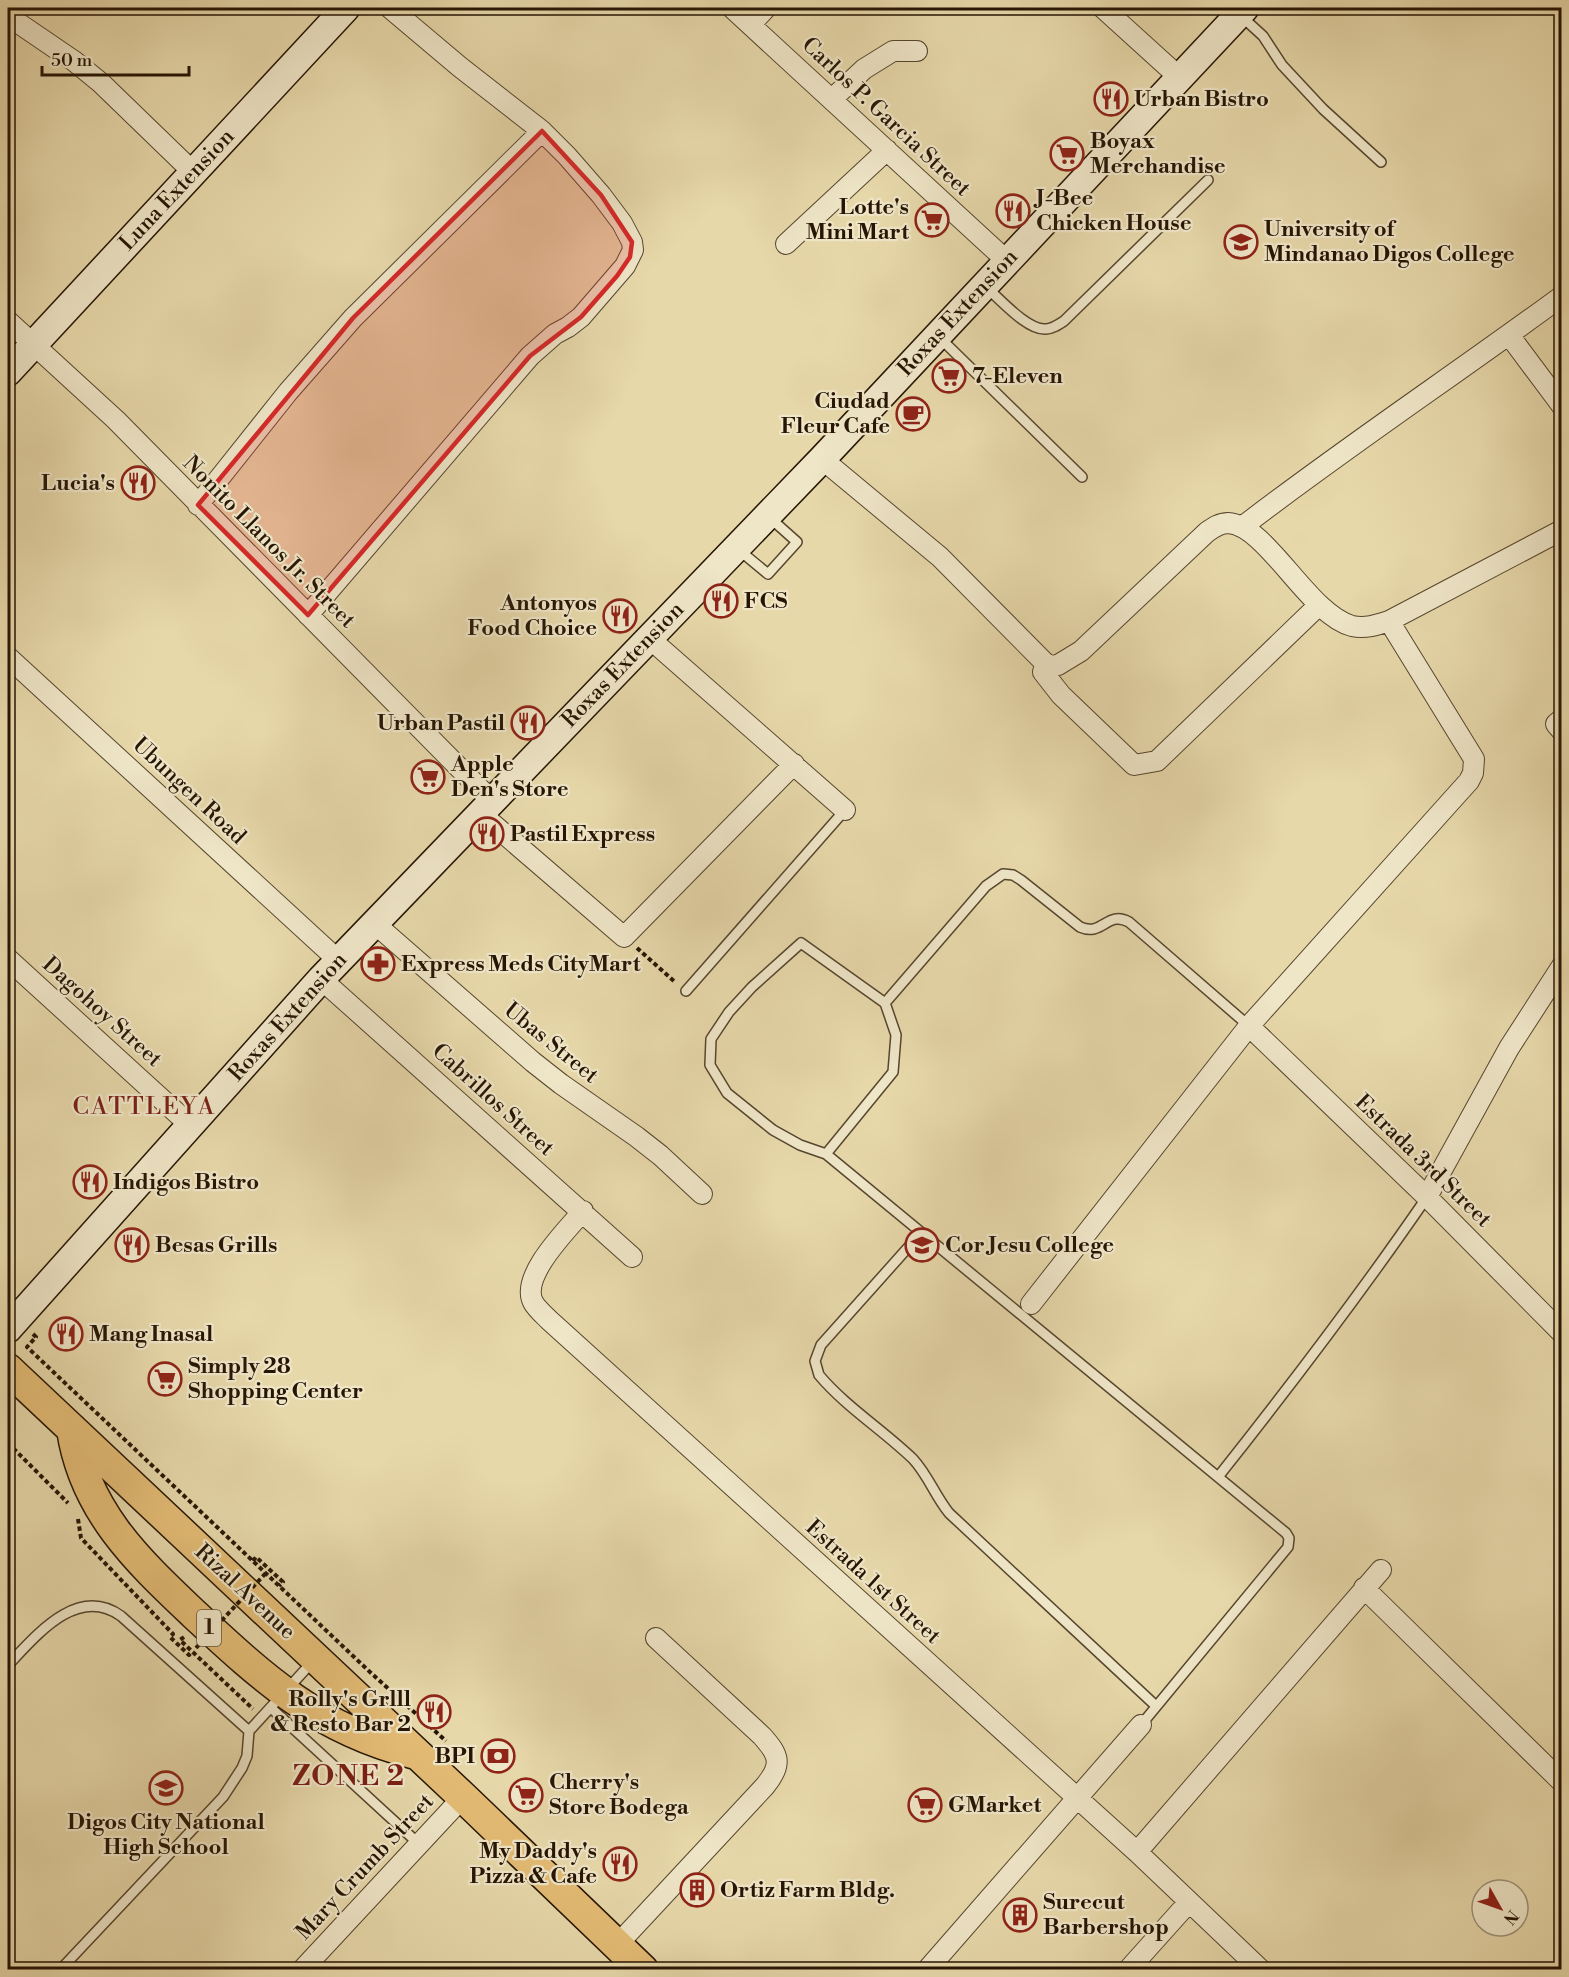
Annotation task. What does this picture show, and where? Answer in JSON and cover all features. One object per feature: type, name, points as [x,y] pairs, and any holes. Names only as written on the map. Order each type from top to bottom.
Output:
[{"type":"main road","name":"Luna Extension","points":[[8,372],[346,8]]},
{"type":"main road","name":"Roxas Extension","points":[[12,1325],[330,970],[822,459],[1242,11]]},
{"type":"main road","name":"Rizal Avenue","points":[[9,1373],[72,1429],[463,1797],[632,1962]]},
{"type":"main road","name":"Rizal Avenue","points":[[72,1429],[75,1453],[85,1481],[116,1534],[158,1580],[250,1666],[277,1700],[363,1738],[418,1755]]},
{"type":"street","points":[[308,615],[530,356],[581,316],[625,266],[633,250],[632,242],[622,223],[567,156],[542,131],[460,67],[390,8]]},
{"type":"street","name":"Carlos P. Garcia Street","points":[[732,8],[1007,261]]},
{"type":"street","points":[[751,24],[766,8]]},
{"type":"street","points":[[1103,8],[1179,77]]},
{"type":"street","points":[[8,16],[74,61],[101,83],[193,172]]},
{"type":"street","points":[[832,99],[864,69],[893,51],[917,51]]},
{"type":"street","points":[[198,505],[288,392],[353,318],[542,131]]},
{"type":"street","points":[[786,244],[887,150]]},
{"type":"street","points":[[1242,527],[1313,473],[1562,296]]},
{"type":"street","name":"Nonito Llanos Jr. Street","points":[[8,321],[116,420],[308,615],[486,807],[624,938]]},
{"type":"street","points":[[1509,335],[1562,406]]},
{"type":"street","points":[[822,459],[940,557],[1044,665],[1058,665],[1081,651],[1216,525],[1228,523],[1242,527],[1266,547],[1319,605],[1337,619],[1353,626],[1370,627],[1389,621],[1562,530]]},
{"type":"street","points":[[1044,665],[1043,672],[1061,695],[1134,765],[1157,761],[1319,605]]},
{"type":"street","points":[[1027,1309],[1249,1026],[1462,789],[1473,773],[1474,759],[1389,621]]},
{"type":"street","points":[[649,638],[845,810]]},
{"type":"street","name":"Ubungen Road","points":[[8,657],[330,970]]},
{"type":"street","points":[[1562,719],[1556,724],[1562,731]]},
{"type":"street","points":[[624,938],[794,764]]},
{"type":"street","name":"Ubas Street","points":[[374,923],[561,1084],[637,1137],[702,1194]]},
{"type":"street","name":"Dagohoy Street","points":[[8,959],[190,1125]]},
{"type":"street","points":[[1427,1197],[1509,1048],[1562,966]]},
{"type":"street","name":"Cabrillos Street","points":[[330,970],[632,1257]]},
{"type":"street","name":"Estrada 3rd Street","points":[[1249,1026],[1427,1197],[1562,1334]]},
{"type":"street","name":"Estrada 1st Street","points":[[583,1211],[553,1247],[537,1271],[530,1287],[533,1302],[566,1336],[1137,1852],[1261,1970]]},
{"type":"street","points":[[1137,1852],[1382,1570]]},
{"type":"street","points":[[1364,1588],[1562,1782]]},
{"type":"street","points":[[632,1962],[777,1767],[774,1751],[762,1736],[656,1638]]},
{"type":"street","points":[[927,1970],[1141,1725]]},
{"type":"street","name":"Mary Crumb Street","points":[[302,1970],[463,1797]]},
{"type":"street","points":[[1128,1970],[1189,1902]]},
{"type":"lane","points":[[1242,11],[1263,36],[1282,65],[1323,109],[1381,162]]},
{"type":"lane","points":[[984,285],[1028,323],[1044,330],[1053,328],[1064,321],[1208,180]]},
{"type":"lane","points":[[938,335],[1082,477]]},
{"type":"lane","points":[[736,547],[768,574],[797,542],[767,515]]},
{"type":"lane","points":[[686,991],[845,810]]},
{"type":"lane","points":[[885,1003],[986,886],[1003,874],[1013,875],[1021,880],[1088,931],[1112,919],[1123,918],[1249,1026]]},
{"type":"lane","points":[[826,1154],[893,1072],[896,1035],[885,1003],[801,943],[752,987],[729,1012],[711,1039],[710,1065],[727,1093],[773,1130],[800,1145],[826,1154],[921,1233],[1027,1309],[1218,1477],[1286,1533],[1290,1543],[1141,1725]]},
{"type":"lane","points":[[1218,1477],[1323,1343],[1427,1197]]},
{"type":"lane","points":[[921,1233],[821,1345],[815,1361],[819,1375],[912,1459],[928,1479],[949,1514],[1156,1706]]},
{"type":"lane","points":[[8,1665],[38,1634],[68,1612],[96,1605],[107,1608],[121,1616],[249,1731]]},
{"type":"lane","points":[[60,1970],[223,1797],[247,1756],[249,1731],[316,1659]]},
{"type":"lane","points":[[277,1700],[419,1844]]},
{"type":"path","points":[[624,938],[686,991]]},
{"type":"path","points":[[12,1325],[36,1337],[27,1347],[446,1741]]},
{"type":"path","points":[[253,1561],[256,1557],[283,1582],[279,1586]]},
{"type":"path","points":[[196,1648],[266,1573]]},
{"type":"path","points":[[180,1640],[262,1717]]},
{"type":"highlighted area","points":[[542,131],[601,195],[632,242],[630,257],[617,276],[581,317],[530,356],[308,615],[198,505],[353,318]]},
{"type":"place","name":"Urban Bistro","points":[[1111,99]]},
{"type":"place","name":"Boyax Merchandise","points":[[1067,154]]},
{"type":"place","name":"J-Bee Chicken House","points":[[1013,211]]},
{"type":"place","name":"Lotte's Mini Mart","points":[[932,220]]},
{"type":"place","name":"University of Mindanao Digos College","points":[[1241,242]]},
{"type":"place","name":"7-Eleven","points":[[949,376]]},
{"type":"place","name":"Ciudad Fleur Cafe","points":[[913,414]]},
{"type":"place","name":"Lucia's","points":[[138,483]]},
{"type":"place","name":"FCS","points":[[721,601]]},
{"type":"place","name":"Antonyos Food Choice","points":[[620,616]]},
{"type":"place","name":"Urban Pastil","points":[[528,723]]},
{"type":"place","name":"Apple Den's Store","points":[[428,777]]},
{"type":"place","name":"Pastil Express","points":[[487,834]]},
{"type":"place","name":"Express Meds CityMart","points":[[378,964]]},
{"type":"place","name":"Indigos Bistro","points":[[90,1182]]},
{"type":"place","name":"Besas Grills","points":[[132,1245]]},
{"type":"place","name":"Cor Jesu College","points":[[922,1245]]},
{"type":"place","name":"Mang Inasal","points":[[66,1334]]},
{"type":"place","name":"Simply 28 Shopping Center","points":[[165,1379]]},
{"type":"place","name":"Rolly's Grlll & Resto Bar 2","points":[[434,1712]]},
{"type":"place","name":"BPI","points":[[498,1756]]},
{"type":"place","name":"Digos City National High School","points":[[166,1788]]},
{"type":"place","name":"Cherry's Store Bodega","points":[[526,1795]]},
{"type":"place","name":"GMarket","points":[[925,1805]]},
{"type":"place","name":"My Daddy's Pizza & Cafe","points":[[620,1864]]},
{"type":"place","name":"Ortiz Farm Bldg.","points":[[697,1890]]},
{"type":"place","name":"Surecut Barbershop","points":[[1020,1915]]},
{"type":"district","name":"CATTLEYA","points":[[144,1107]]},
{"type":"district","name":"ZONE 2","points":[[349,1776]]}]
